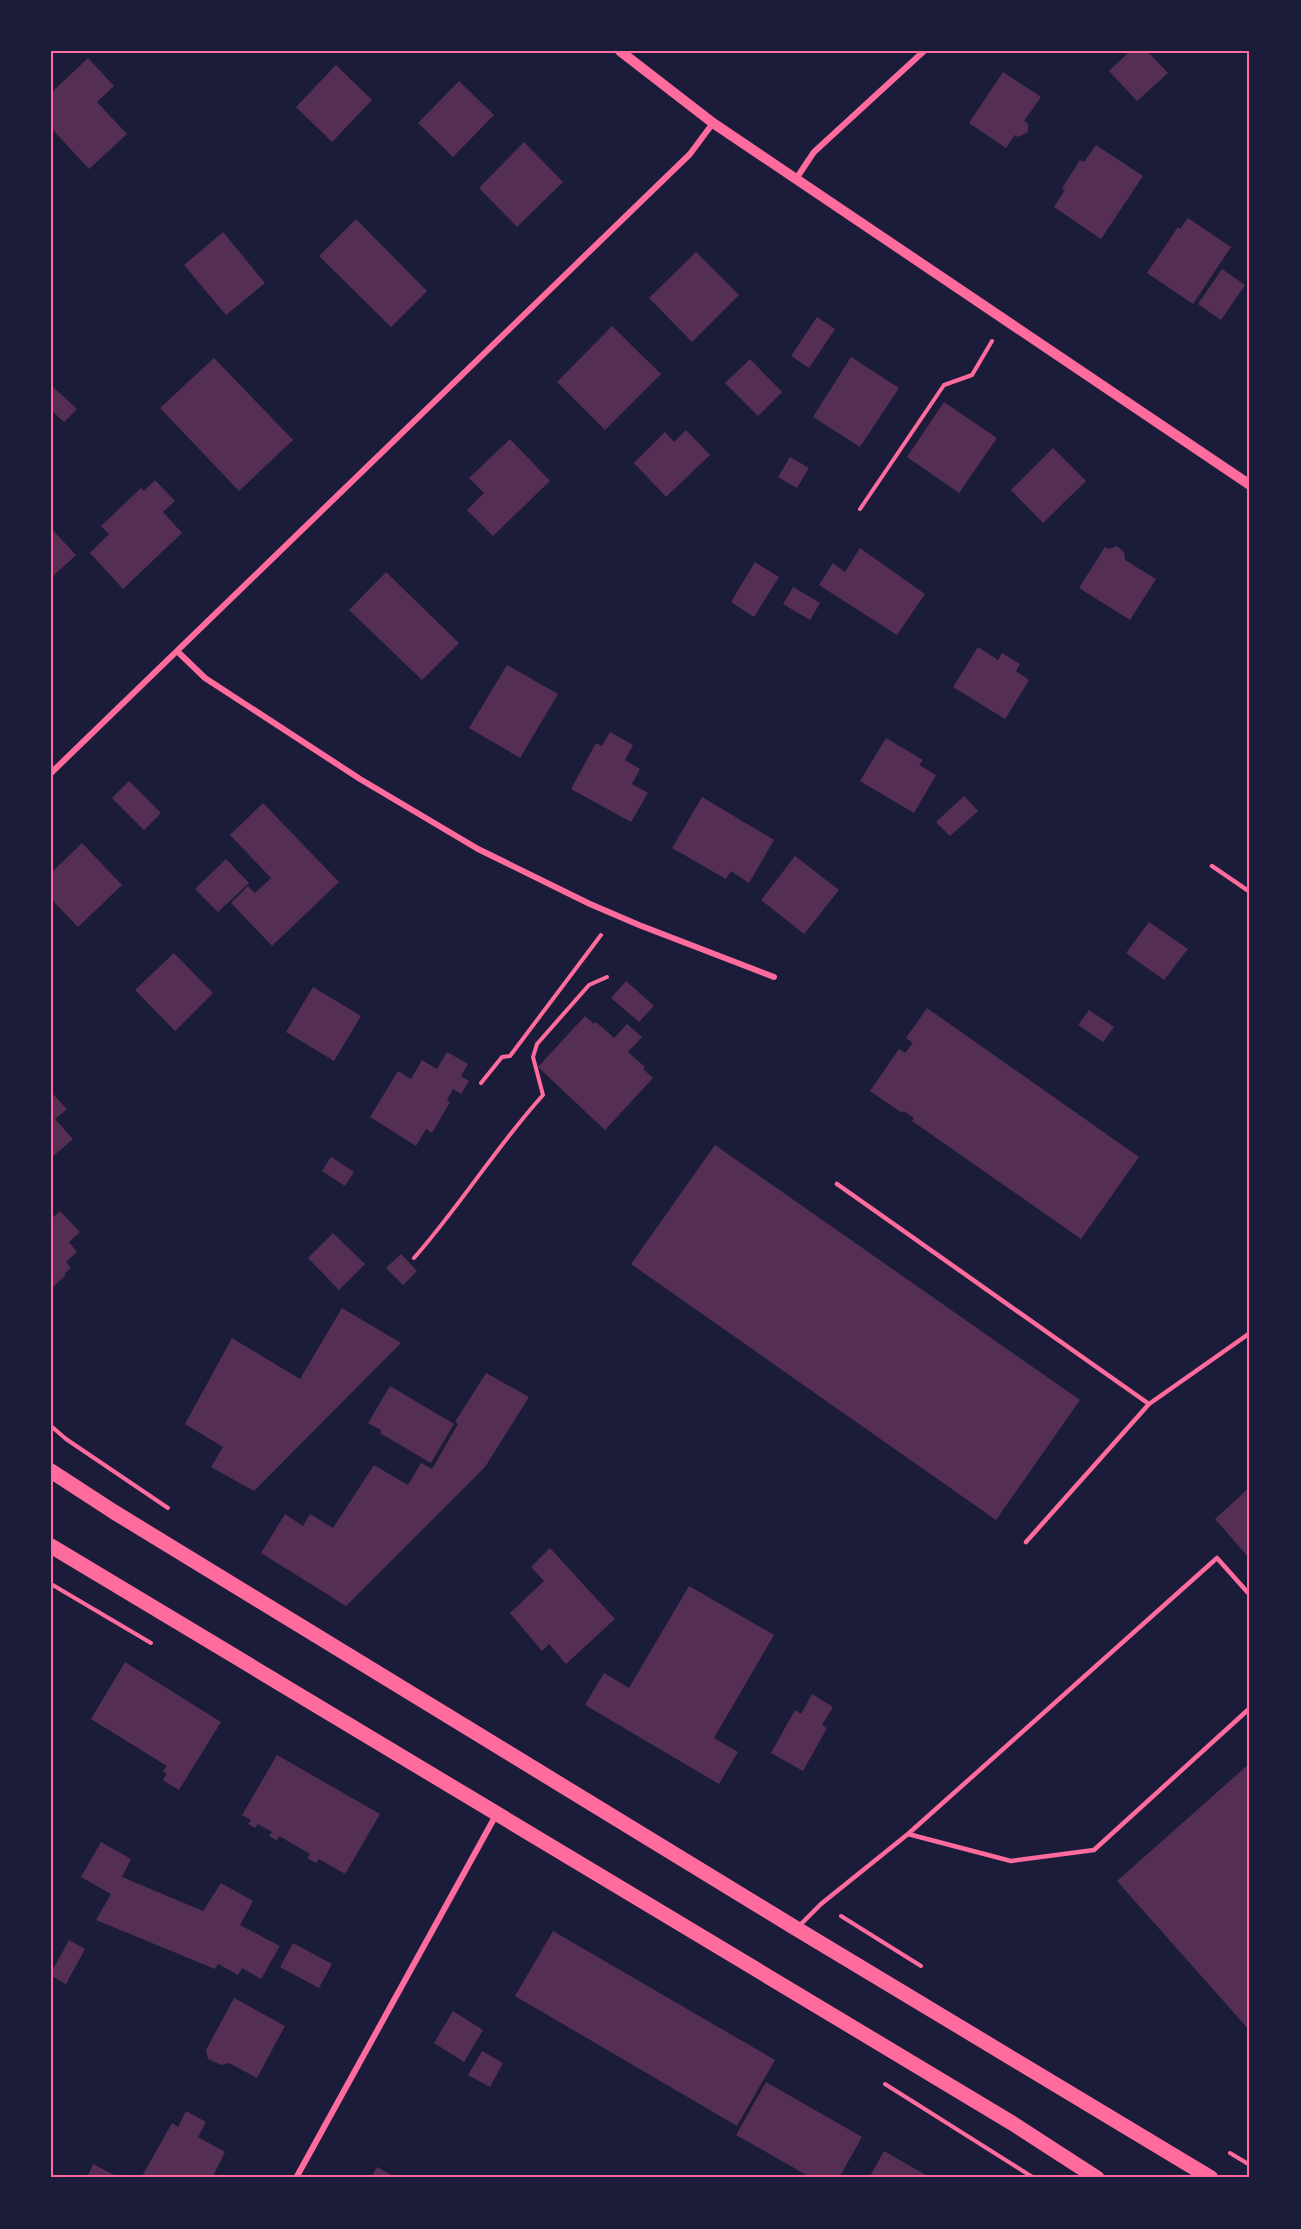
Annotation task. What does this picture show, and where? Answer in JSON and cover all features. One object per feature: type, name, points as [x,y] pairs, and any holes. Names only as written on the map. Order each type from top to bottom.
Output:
[{"type":"main road","points":[[51,1471],[123,1518],[797,1929],[1211,2178]]},
{"type":"main road","points":[[51,1546],[1012,2123],[1097,2178]]},
{"type":"street","points":[[620,51],[713,123],[1250,485]]},
{"type":"street","points":[[796,180],[814,152],[924,51]]},
{"type":"street","points":[[51,773],[690,154],[713,123]]},
{"type":"street","points":[[177,651],[205,678],[360,779],[478,849],[616,915],[774,977]]},
{"type":"street","points":[[296,2178],[496,1814]]},
{"type":"lane","points":[[1212,866],[1250,892]]},
{"type":"lane","points":[[837,1184],[1149,1404]]},
{"type":"lane","points":[[1026,1542],[1149,1404],[1250,1333]]},
{"type":"lane","points":[[797,1929],[821,1904],[908,1834],[1217,1558],[1250,1595]]},
{"type":"lane","points":[[908,1834],[1011,1861],[1094,1850],[1250,1708]]},
{"type":"path","points":[[860,509],[944,385],[972,375],[1006,321]]},
{"type":"path","points":[[481,1083],[502,1057],[510,1056],[616,915]]},
{"type":"path","points":[[414,1258],[438,1231],[492,1155],[543,1095],[533,1058],[537,1044],[590,985],[607,977]]},
{"type":"building","points":[[1130,51],[1147,51],[1168,73],[1137,101],[1109,71]]},
{"type":"building","points":[[88,58],[114,86],[97,102],[127,134],[89,169],[51,128],[51,93]]},
{"type":"building","points":[[336,65],[372,100],[332,142],[296,107]]},
{"type":"building","points":[[1003,72],[1041,97],[1024,121],[1028,123],[1028,132],[1018,137],[1015,135],[1006,148],[969,123]]},
{"type":"building","points":[[459,81],[494,115],[453,157],[418,123]]},
{"type":"building","points":[[524,142],[563,182],[517,227],[479,188]]},
{"type":"building","points":[[1096,145],[1143,176],[1101,239],[1054,207],[1065,190],[1062,188],[1080,160],[1084,162]]},
{"type":"building","points":[[1188,218],[1231,247],[1193,304],[1147,273],[1178,227],[1180,229]]},
{"type":"building","points":[[356,219],[427,291],[391,327],[319,256]]},
{"type":"building","points":[[223,232],[265,283],[226,315],[184,265]]},
{"type":"building","points":[[696,252],[739,295],[692,342],[649,298]]},
{"type":"building","points":[[1222,269],[1245,285],[1221,320],[1198,304]]},
{"type":"building","points":[[817,317],[835,329],[809,368],[791,356]]},
{"type":"building","points":[[612,326],[661,374],[605,430],[557,382]]},
{"type":"building","points":[[851,357],[899,388],[860,447],[813,417]]},
{"type":"building","points":[[214,358],[293,440],[239,491],[160,408]]},
{"type":"building","points":[[750,359],[782,392],[758,416],[725,383]]},
{"type":"building","points":[[51,385],[77,409],[64,422],[51,410]]},
{"type":"building","points":[[944,402],[997,438],[959,493],[907,457]]},
{"type":"building","points":[[686,430],[710,455],[666,497],[634,463],[665,432],[674,442]]},
{"type":"building","points":[[510,439],[550,481],[493,536],[467,510],[484,493],[469,478]]},
{"type":"building","points":[[1053,448],[1086,481],[1043,523],[1011,490]]},
{"type":"building","points":[[790,457],[809,468],[797,488],[778,477]]},
{"type":"building","points":[[155,480],[175,501],[163,512],[182,533],[123,589],[90,553],[109,534],[101,526],[141,488],[144,491]]},
{"type":"building","points":[[51,528],[76,555],[51,578]]},
{"type":"building","points":[[1117,546],[1124,552],[1125,560],[1156,579],[1130,620],[1079,588],[1105,547],[1109,549]]},
{"type":"building","points":[[860,548],[925,594],[897,635],[819,585],[833,563],[845,572]]},
{"type":"building","points":[[755,562],[779,577],[754,617],[731,602]]},
{"type":"building","points":[[386,572],[459,643],[422,680],[349,610]]},
{"type":"building","points":[[793,587],[820,603],[810,620],[783,604]]},
{"type":"building","points":[[978,647],[998,660],[1002,653],[1020,664],[1016,671],[1029,680],[1005,719],[953,687]]},
{"type":"building","points":[[507,665],[558,694],[520,758],[469,728]]},
{"type":"building","points":[[610,732],[633,745],[625,760],[640,769],[632,784],[648,793],[631,822],[571,789],[596,743],[602,746]]},
{"type":"building","points":[[886,738],[923,760],[919,765],[936,775],[914,813],[860,781]]},
{"type":"building","points":[[129,781],[161,813],[144,830],[112,798]]},
{"type":"building","points":[[964,796],[978,811],[950,836],[936,822]]},
{"type":"building","points":[[702,797],[774,840],[749,883],[731,871],[726,879],[672,848]]},
{"type":"building","points":[[263,803],[339,882],[272,946],[231,903],[248,886],[255,893],[271,878],[230,835]]},
{"type":"building","points":[[82,843],[122,885],[78,927],[51,899],[51,873]]},
{"type":"building","points":[[795,856],[839,890],[804,934],[761,900]]},
{"type":"building","points":[[226,859],[249,883],[218,912],[195,889]]},
{"type":"building","points":[[1149,922],[1188,949],[1164,980],[1126,953]]},
{"type":"building","points":[[174,953],[213,993],[175,1031],[135,990]]},
{"type":"building","points":[[626,981],[654,1006],[639,1022],[611,998]]},
{"type":"building","points":[[313,987],[361,1016],[334,1061],[286,1032]]},
{"type":"building","points":[[927,1008],[1139,1157],[1081,1239],[912,1121],[914,1118],[904,1111],[902,1113],[870,1091],[899,1049],[905,1053],[913,1043],[906,1038]]},
{"type":"building","points":[[1089,1010],[1114,1027],[1103,1042],[1078,1025]]},
{"type":"building","points":[[585,1016],[594,1024],[596,1022],[614,1038],[627,1024],[642,1037],[628,1052],[645,1067],[643,1069],[653,1078],[605,1130],[538,1067]]},
{"type":"building","points":[[447,1052],[468,1064],[461,1076],[469,1081],[461,1094],[453,1089],[447,1100],[450,1102],[432,1133],[426,1129],[416,1146],[370,1117],[398,1071],[411,1079],[422,1060],[437,1069]]},
{"type":"building","points":[[51,1092],[67,1109],[55,1119],[73,1139],[51,1158]]},
{"type":"building","points":[[715,1145],[1080,1400],[996,1520],[631,1264]]},
{"type":"building","points":[[331,1157],[354,1172],[345,1186],[322,1171]]},
{"type":"building","points":[[60,1211],[80,1232],[69,1242],[77,1252],[66,1262],[71,1268],[51,1289],[51,1219]]},
{"type":"building","points":[[333,1233],[365,1264],[339,1290],[308,1258]]},
{"type":"building","points":[[401,1254],[417,1271],[403,1285],[386,1268]]},
{"type":"building","points":[[342,1308],[401,1343],[254,1491],[211,1467],[223,1447],[185,1424],[232,1338],[300,1379]]},
{"type":"building","points":[[486,1373],[529,1397],[485,1467],[346,1606],[261,1553],[285,1514],[303,1526],[310,1514],[333,1528],[374,1465],[408,1485],[421,1463],[432,1469],[458,1424],[455,1422]]},
{"type":"building","points":[[390,1386],[454,1424],[431,1463],[380,1433],[381,1430],[368,1423]]},
{"type":"building","points":[[1250,1487],[1250,1559],[1215,1519]]},
{"type":"building","points":[[550,1548],[615,1619],[566,1664],[549,1644],[542,1651],[510,1613],[544,1581],[531,1567]]},
{"type":"building","points":[[689,1586],[774,1635],[714,1738],[738,1752],[719,1784],[585,1705],[604,1673],[629,1688]]},
{"type":"building","points":[[125,1662],[221,1722],[179,1790],[163,1780],[167,1774],[163,1771],[167,1766],[91,1719]]},
{"type":"building","points":[[812,1694],[833,1707],[822,1725],[827,1728],[803,1771],[771,1753],[795,1710],[801,1714]]},
{"type":"building","points":[[277,1755],[380,1814],[345,1874],[319,1859],[316,1863],[307,1858],[310,1854],[279,1836],[277,1841],[269,1836],[272,1832],[258,1824],[255,1828],[248,1824],[251,1820],[242,1815]]},
{"type":"building","points":[[1250,1763],[1250,2031],[1117,1881]]},
{"type":"building","points":[[101,1842],[131,1859],[122,1877],[203,1911],[221,1883],[253,1901],[240,1925],[280,1946],[261,1979],[242,1968],[238,1975],[218,1964],[215,1969],[96,1920],[111,1894],[81,1877]]},
{"type":"building","points":[[553,1931],[775,2060],[737,2126],[515,1996]]},
{"type":"building","points":[[69,1940],[85,1949],[66,1984],[51,1976],[51,1973]]},
{"type":"building","points":[[293,1943],[332,1964],[319,1988],[280,1967]]},
{"type":"building","points":[[234,1998],[285,2026],[257,2078],[229,2063],[221,2065],[208,2059],[206,2050]]},
{"type":"building","points":[[453,2011],[483,2030],[464,2062],[434,2043]]},
{"type":"building","points":[[482,2051],[503,2063],[490,2087],[468,2075]]},
{"type":"building","points":[[766,2082],[862,2137],[839,2178],[812,2178],[736,2135]]},
{"type":"building","points":[[186,2111],[206,2122],[198,2137],[225,2152],[212,2178],[141,2178],[172,2123],[178,2127]]},
{"type":"building","points":[[884,2151],[931,2178],[869,2178]]},
{"type":"building","points":[[93,2164],[120,2178],[87,2178]]},
{"type":"building","points":[[377,2167],[397,2178],[371,2178]]}]
